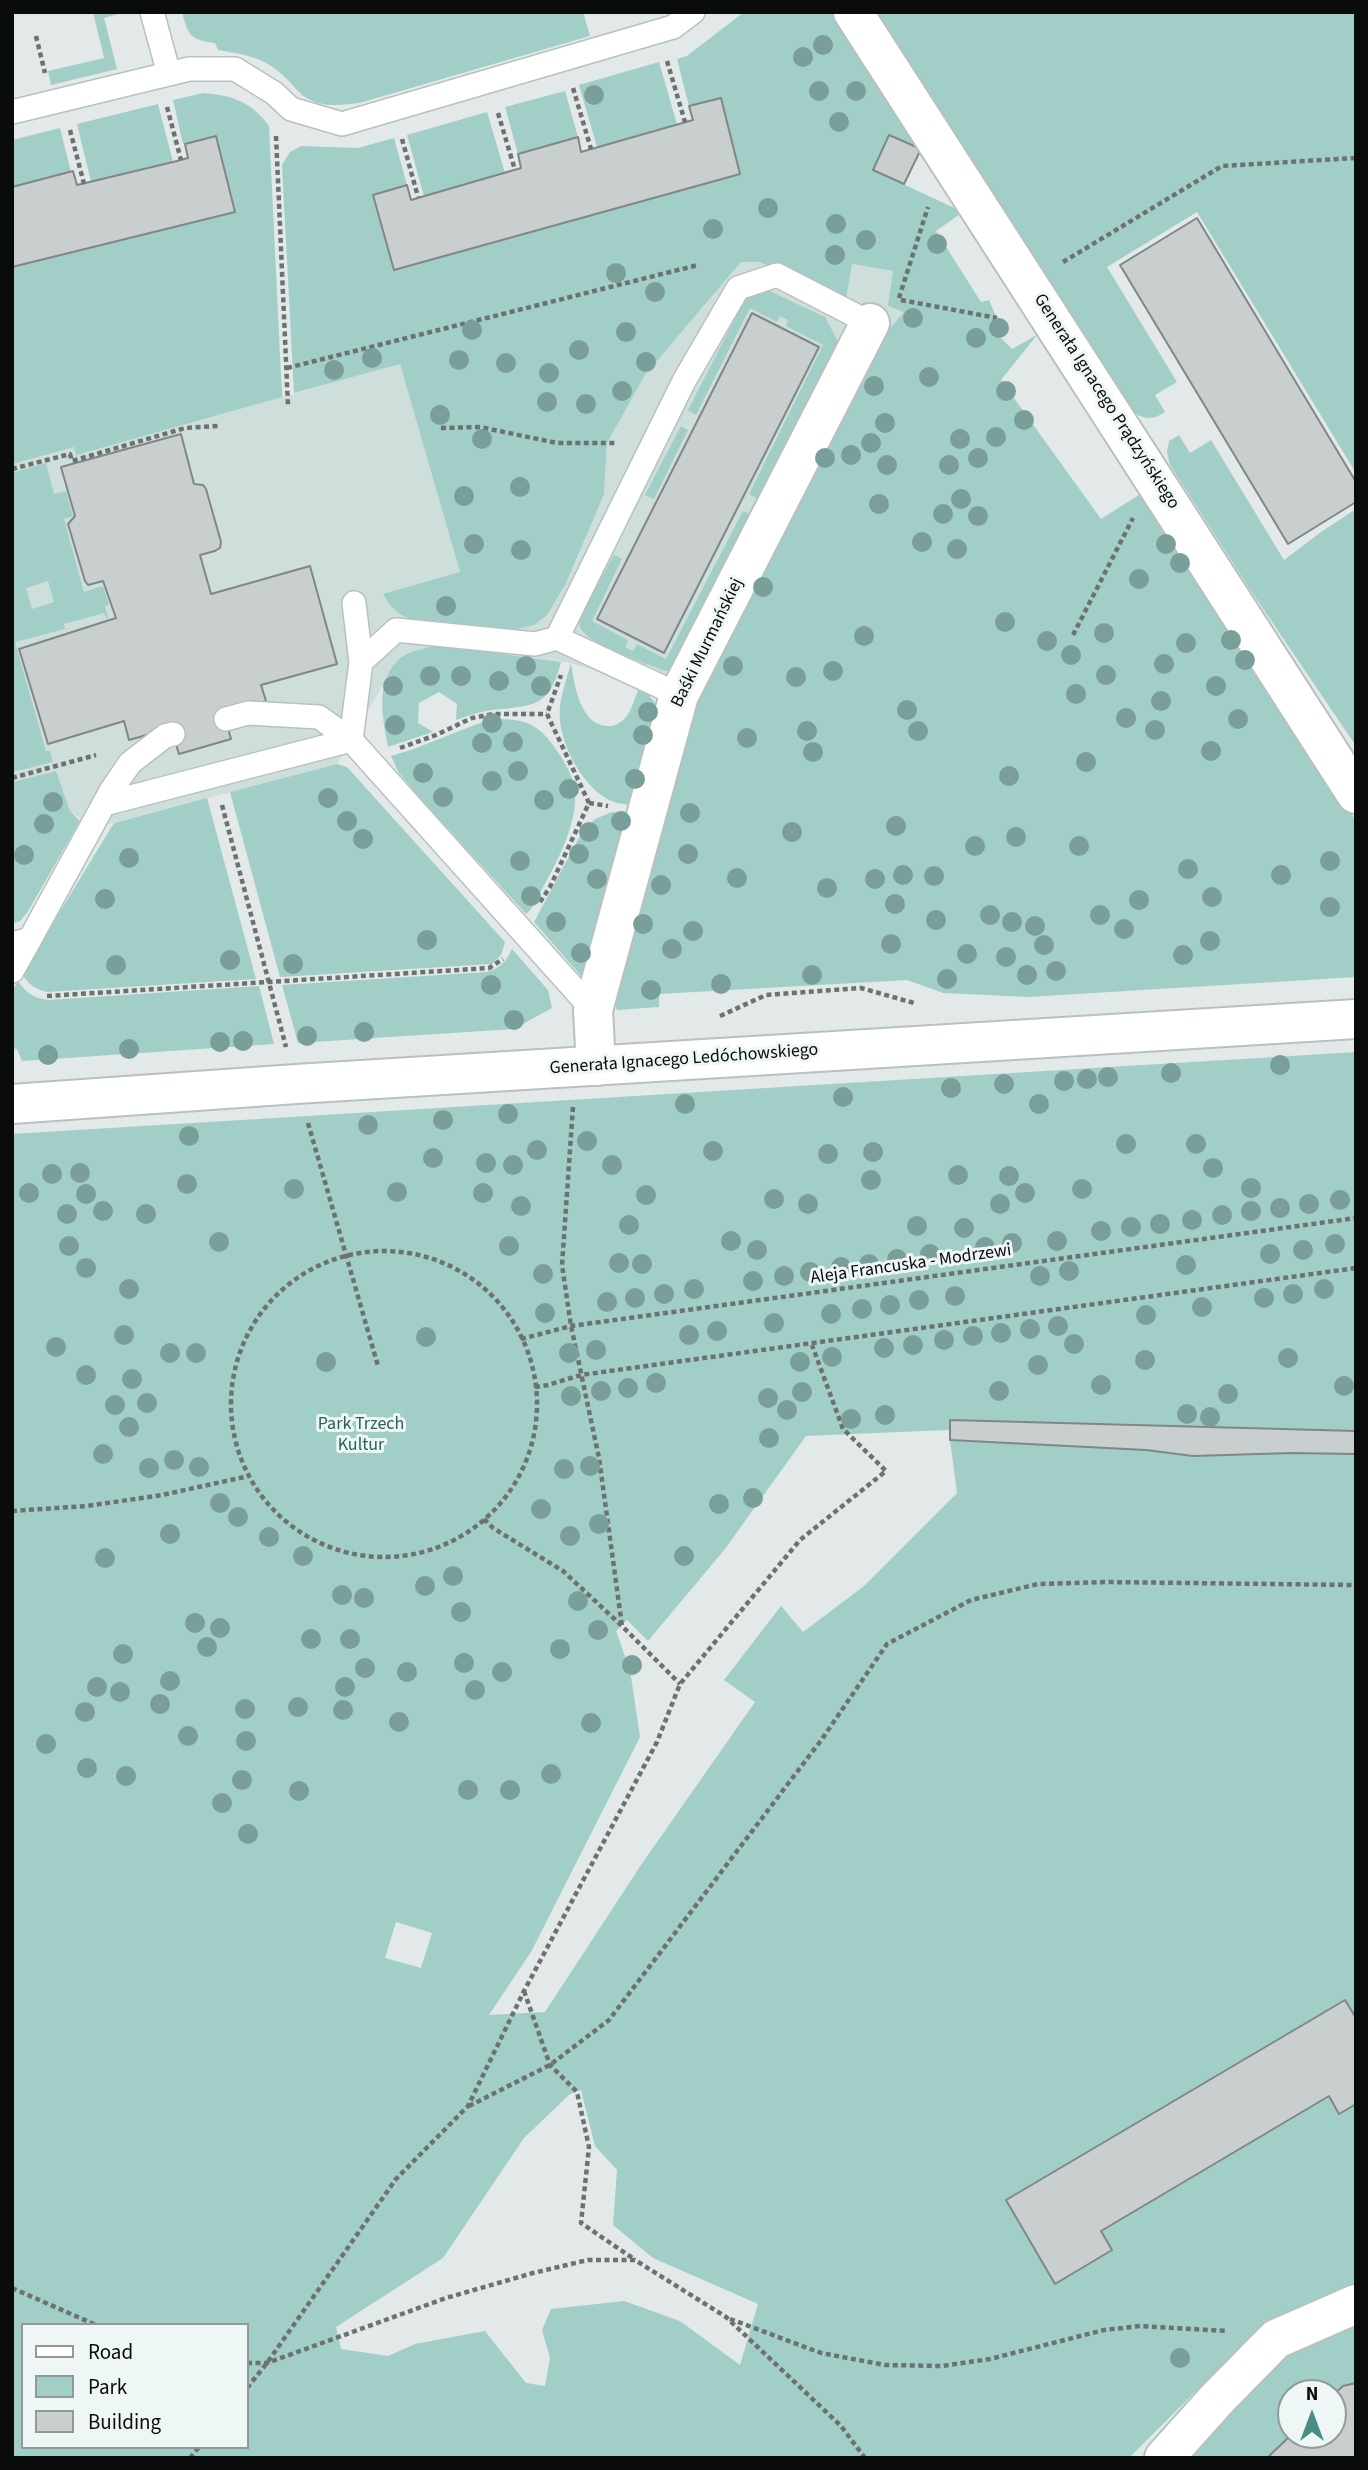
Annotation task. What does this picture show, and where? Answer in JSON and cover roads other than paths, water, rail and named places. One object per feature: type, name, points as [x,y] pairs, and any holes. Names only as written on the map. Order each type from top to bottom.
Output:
[{"type":"street","name":"Generała Ignacego Prądzyńskiego","points":[[853,12],[1356,794]]},
{"type":"street","name":"Baśki Murmańskiej","points":[[585,1080],[593,1010],[679,695],[885,311]]},
{"type":"street","name":"Generała Ignacego Ledóchowskiego","points":[[12,1104],[585,1080],[1356,1019]]},
{"type":"street","points":[[1164,2458],[1276,2339],[1356,2304]]},
{"type":"lane","points":[[152,12],[169,74]]},
{"type":"lane","points":[[12,112],[189,69],[235,69],[274,93],[291,109],[342,124],[673,27],[693,12]]},
{"type":"lane","points":[[564,641],[684,381],[738,288],[777,275],[885,311]]},
{"type":"lane","points":[[354,603],[361,662],[357,748]]},
{"type":"lane","points":[[361,662],[396,630],[535,644],[564,641],[679,695]]},
{"type":"lane","points":[[226,719],[248,713],[319,717],[357,748],[593,1010]]},
{"type":"lane","points":[[12,971],[21,942],[130,763],[165,736],[173,734]]},
{"type":"lane","points":[[104,804],[214,775],[357,748]]},
{"type":"park label","name":"Park Trzech Kultur","points":[[361,1435]]}]
